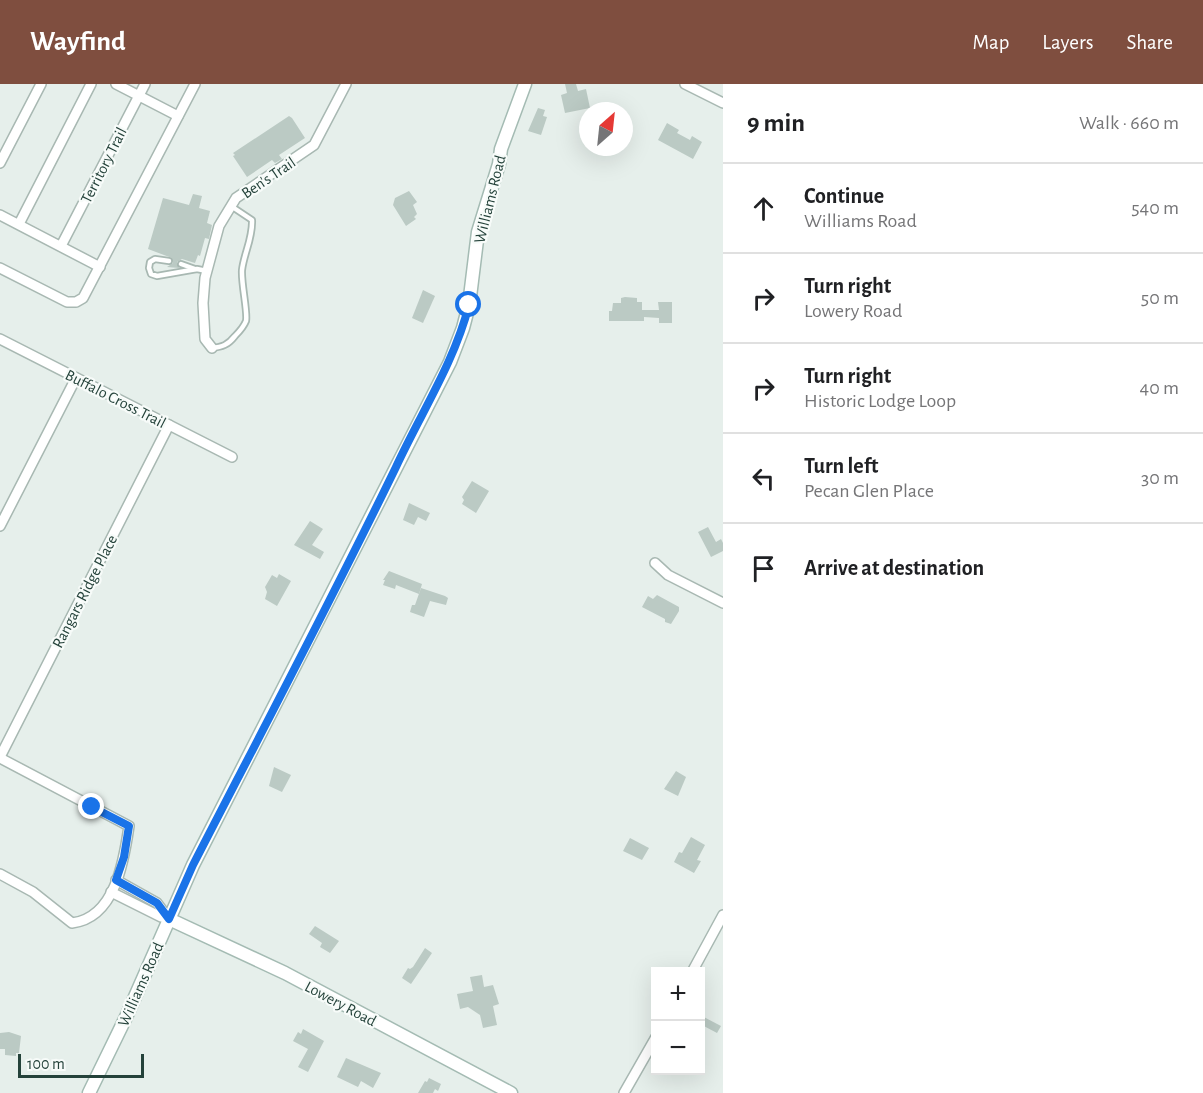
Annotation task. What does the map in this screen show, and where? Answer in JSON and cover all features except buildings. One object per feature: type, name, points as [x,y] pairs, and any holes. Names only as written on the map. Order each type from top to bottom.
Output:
[{"type":"street","points":[[0,163],[41,84]]},
{"type":"street","points":[[18,224],[92,84]]},
{"type":"street","points":[[116,84],[178,116]]},
{"type":"street","name":"Territory Trail","points":[[61,246],[145,84]]},
{"type":"street","points":[[0,268],[67,302],[76,302],[84,298],[195,84]]},
{"type":"street","name":"Ben's Trail","points":[[212,348],[205,339],[202,270],[219,226],[236,198],[303,154],[314,144],[346,84]]},
{"type":"street","name":"Williams Road","points":[[89,1093],[127,1015],[193,865],[450,362],[469,305],[478,232],[499,164],[501,148],[525,84]]},
{"type":"street","points":[[685,84],[723,103]]},
{"type":"street","points":[[0,215],[100,267]]},
{"type":"street","name":"Buffalo Cross Trail","points":[[0,339],[232,456]]},
{"type":"street","points":[[1,523],[76,378]]},
{"type":"street","name":"Rangars Ridge Place","points":[[0,758],[168,425]]},
{"type":"street","points":[[655,563],[668,575],[723,603]]},
{"type":"street","points":[[0,758],[129,826],[124,857],[111,892],[100,909],[81,922],[72,923],[33,892],[0,874]]},
{"type":"street","name":"Lowery Road","points":[[116,880],[157,903],[169,919]]},
{"type":"street","name":"Lowery Road","points":[[111,892],[285,973],[511,1093]]},
{"type":"street","points":[[695,967],[723,915]]},
{"type":"street","points":[[624,1093],[651,1046]]},
{"type":"lane","points":[[212,348],[223,347],[231,341],[246,321],[247,315],[242,270],[252,220],[231,206]]},
{"type":"lane","points":[[169,261],[155,259],[150,262],[151,274],[157,276],[202,270]]},
{"type":"lane","points":[[181,264],[202,270]]},
{"type":"route","points":[[92,807],[129,826],[124,857],[116,880],[157,903],[169,919],[193,865],[450,362],[469,305]]}]
